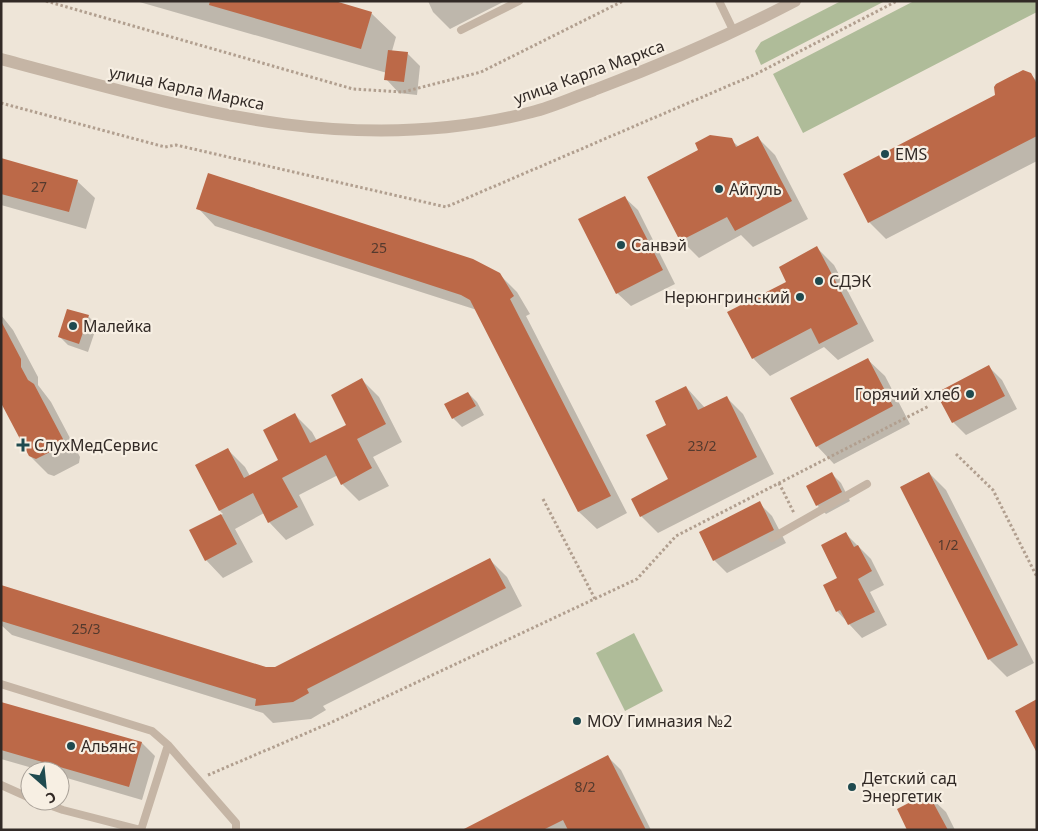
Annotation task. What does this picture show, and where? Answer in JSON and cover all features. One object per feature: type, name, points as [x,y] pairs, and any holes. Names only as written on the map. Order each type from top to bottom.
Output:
[{"type":"street","name":"улица Карла Маркса","points":[[1,59],[176,106],[250,121],[335,131],[434,128],[498,120],[534,112],[641,72],[734,32],[795,1]]},
{"type":"lane","points":[[461,30],[519,1]]},
{"type":"lane","points":[[719,1],[734,32]]},
{"type":"lane","points":[[772,538],[867,484]]},
{"type":"lane","points":[[1,684],[152,731],[168,745],[199,779],[236,823],[236,830]]},
{"type":"lane","points":[[67,811],[141,830],[168,745]]},
{"type":"lane","points":[[1,786],[20,794]]},
{"type":"path","points":[[46,1],[353,89],[404,92],[481,72],[623,1]]},
{"type":"path","points":[[199,779],[330,723],[636,579],[676,536],[929,406]]},
{"type":"path","points":[[956,454],[993,490],[1037,577]]},
{"type":"path","points":[[779,483],[798,523]]},
{"type":"path","points":[[543,499],[595,599]]},
{"type":"green space","points":[[841,1],[885,1],[761,65],[755,51],[761,42]]},
{"type":"green space","points":[[914,1],[1036,1],[1037,12],[803,133],[773,74]]},
{"type":"green space","points":[[634,633],[663,691],[625,711],[596,653]]},
{"type":"building","points":[[210,1],[335,1],[372,12],[361,49],[209,5]]},
{"type":"building","points":[[388,50],[408,52],[404,82],[384,80]]},
{"type":"building","points":[[1023,70],[1031,73],[1037,84],[1037,136],[868,223],[843,174],[995,95],[994,87],[996,84]]},
{"type":"building","name":"Айгуль","points":[[710,135],[732,138],[736,147],[758,136],[792,201],[735,231],[727,217],[680,241],[647,177],[698,150],[695,143]]},
{"type":"building","points":[[1,158],[78,180],[69,212],[1,194]]},
{"type":"building","points":[[208,173],[473,259],[500,273],[514,296],[510,299],[611,496],[578,512],[470,300],[461,295],[196,209]]},
{"type":"building","name":"Санвэй","points":[[625,196],[663,270],[616,294],[578,219]]},
{"type":"building","name":"Нерюнгринский","points":[[817,246],[858,324],[819,344],[811,328],[752,359],[727,312],[786,282],[779,267]]},
{"type":"building","name":"Малейка","points":[[67,309],[89,315],[79,344],[58,337]]},
{"type":"building","points":[[1,321],[21,359],[21,367],[28,380],[34,384],[63,439],[62,446],[36,459],[29,456],[1,403]]},
{"type":"building","points":[[868,358],[893,406],[816,447],[790,398]]},
{"type":"building","name":"Горячий хлеб","points":[[989,365],[1005,396],[952,423],[936,393]]},
{"type":"building","points":[[362,378],[386,424],[357,439],[372,468],[341,485],[326,455],[282,478],[298,507],[268,523],[253,493],[219,511],[195,465],[228,448],[244,478],[278,460],[263,430],[295,413],[310,443],[346,425],[331,395]]},
{"type":"building","points":[[686,386],[698,410],[727,396],[757,457],[640,517],[631,499],[668,479],[646,435],[666,425],[655,401]]},
{"type":"building","points":[[468,392],[476,406],[452,419],[444,404]]},
{"type":"building","points":[[832,472],[842,492],[816,506],[806,486]]},
{"type":"building","points":[[929,472],[1018,645],[988,660],[900,487]]},
{"type":"building","points":[[760,501],[774,530],[713,561],[699,532]]},
{"type":"building","points":[[221,514],[237,544],[205,561],[189,530]]},
{"type":"building","points":[[846,532],[854,547],[858,545],[872,571],[858,579],[875,612],[848,625],[840,610],[836,612],[823,585],[837,578],[821,545]]},
{"type":"building","points":[[490,558],[506,588],[307,689],[309,693],[293,702],[255,706],[256,699],[1,621],[1,585],[266,667],[275,667]]},
{"type":"building","points":[[1037,699],[1037,753],[1015,711]]},
{"type":"building","name":"Альянс","points":[[1,702],[142,742],[129,787],[70,770],[70,761],[39,761],[1,750]]},
{"type":"building","points":[[608,755],[646,830],[568,830],[563,820],[543,830],[462,830]]},
{"type":"building","points":[[928,793],[948,830],[907,830],[897,809]]},
{"type":"place","name":"EMS","points":[[885,154]]},
{"type":"place","name":"Айгуль","points":[[719,189]]},
{"type":"place","name":"Санвэй","points":[[621,245]]},
{"type":"place","name":"СДЭК","points":[[819,281]]},
{"type":"place","name":"Нерюнгринский","points":[[800,297]]},
{"type":"place","name":"Малейка","points":[[73,326]]},
{"type":"place","name":"Горячий хлеб","points":[[970,394]]},
{"type":"place","name":"СлухМедСервис","points":[[23,445]]},
{"type":"place","name":"МОУ Гимназия №2","points":[[577,721]]},
{"type":"place","name":"Альянс","points":[[71,746]]},
{"type":"place","name":"Детский сад Энергетик","points":[[852,787]]}]
